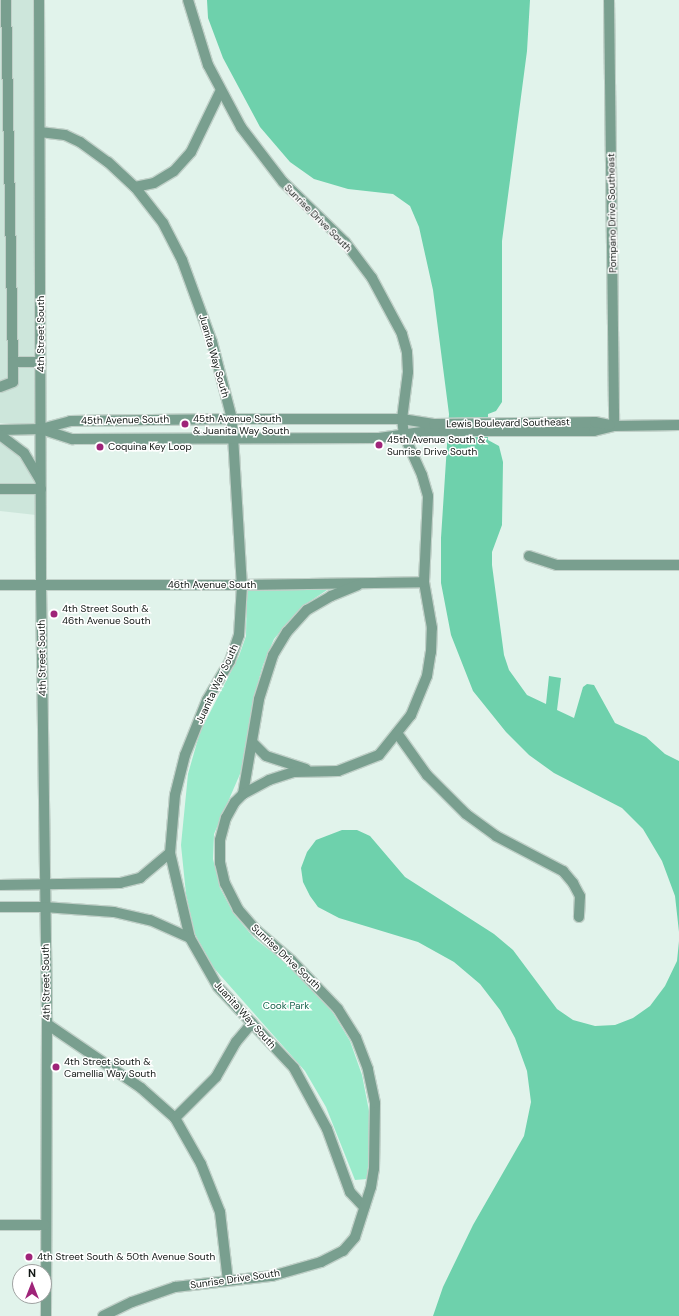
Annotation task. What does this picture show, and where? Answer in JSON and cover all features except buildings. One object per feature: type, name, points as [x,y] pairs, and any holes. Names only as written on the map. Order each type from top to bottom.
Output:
[{"type":"street","points":[[0,387],[13,382],[6,0]]},
{"type":"street","name":"4th Street South","points":[[38,0],[42,429],[41,585],[45,885],[44,907],[47,1024],[45,1225],[46,1316]]},
{"type":"street","name":"Sunrise Drive South","points":[[103,1316],[132,1302],[175,1287],[272,1276],[321,1262],[342,1251],[355,1237],[371,1187],[376,1133],[375,1103],[368,1070],[356,1038],[338,1010],[316,984],[256,930],[238,909],[226,884],[220,862],[220,840],[226,818],[243,794],[268,780],[294,772],[338,771],[362,764],[379,755],[411,715],[419,699],[432,652],[432,628],[424,582],[428,496],[422,475],[404,435],[402,420],[408,372],[407,352],[387,303],[372,278],[345,242],[283,182],[261,156],[220,92],[208,65],[188,0]]},
{"type":"street","name":"Pompano Drive Southeast","points":[[610,0],[614,426]]},
{"type":"street","points":[[135,187],[154,183],[174,171],[191,152],[220,92]]},
{"type":"street","name":"Juanita Way South","points":[[40,132],[65,135],[80,142],[108,162],[135,187],[163,223],[182,260],[212,342],[232,419],[242,585],[239,635],[230,661],[207,700],[185,755],[175,795],[170,852],[190,938],[218,987],[294,1068],[327,1129],[350,1192],[364,1207]]},
{"type":"street","points":[[13,362],[41,362]]},
{"type":"street","name":"45th Avenue South","points":[[0,430],[42,429],[70,421],[232,419],[402,420]]},
{"type":"street","name":"Lewis Boulevard Southeast","points":[[402,420],[448,427],[489,427],[595,422],[614,426],[679,425]]},
{"type":"street","name":"Lewis Boulevard Southeast","points":[[404,435],[448,427]]},
{"type":"street","name":"45th Avenue South","points":[[42,429],[72,439],[232,436],[379,438],[404,435]]},
{"type":"street","points":[[0,435],[24,453],[41,486],[0,489]]},
{"type":"street","points":[[529,556],[557,565],[679,565]]},
{"type":"street","points":[[243,794],[264,677],[273,655],[287,632],[307,610],[331,596],[366,582]]},
{"type":"street","name":"46th Avenue South","points":[[0,585],[242,585],[424,582]]},
{"type":"street","points":[[396,733],[427,775],[466,814],[496,836],[563,871],[580,896],[579,917]]},
{"type":"street","points":[[253,743],[266,756],[313,772]]},
{"type":"street","points":[[0,885],[120,883],[140,878],[170,852]]},
{"type":"street","points":[[0,907],[44,907],[114,912],[150,920],[190,938]]},
{"type":"street","points":[[175,1118],[216,1077],[236,1042],[252,1023]]},
{"type":"street","points":[[47,1024],[141,1088],[175,1118],[201,1164],[220,1212],[228,1281]]},
{"type":"street","points":[[0,1224],[45,1225]]},
{"type":"shaded area","points":[[0,0],[33,0],[36,423],[0,423]]},
{"type":"shaded area","points":[[207,0],[530,0],[527,51],[502,241],[502,402],[496,411],[488,414],[488,440],[499,446],[503,462],[502,525],[492,552],[492,565],[504,655],[509,670],[527,695],[546,704],[549,676],[561,678],[557,710],[574,718],[583,687],[587,684],[594,685],[615,723],[646,737],[665,754],[679,761],[679,932],[675,896],[662,861],[643,829],[622,808],[554,773],[529,755],[506,732],[473,691],[451,635],[441,583],[441,538],[449,414],[433,290],[419,227],[410,206],[393,194],[348,189],[314,179],[290,162],[260,127],[223,58],[208,18]]},
{"type":"shaded area","points":[[0,442],[11,448],[28,468],[36,485],[36,515],[0,511]]},
{"type":"shaded area","points":[[342,830],[357,830],[370,836],[405,877],[494,934],[513,950],[557,1009],[573,1020],[595,1026],[615,1025],[633,1018],[650,1006],[665,986],[677,961],[679,941],[679,1316],[433,1316],[443,1287],[473,1225],[524,1136],[531,1102],[527,1071],[515,1038],[500,1010],[480,984],[454,962],[418,942],[339,918],[318,907],[310,896],[303,882],[301,868],[307,852],[316,840]]},
{"type":"green space","name":"Cook Park","points":[[315,588],[327,590],[303,606],[290,620],[274,639],[263,665],[257,686],[253,718],[240,774],[214,834],[213,859],[220,888],[234,914],[254,938],[285,962],[312,988],[330,1008],[350,1041],[362,1075],[369,1111],[370,1141],[367,1179],[355,1180],[326,1107],[305,1071],[213,967],[195,934],[186,894],[181,845],[188,774],[200,732],[239,656],[246,636],[247,590]]},
{"type":"place","name":"45th Avenue South & Juanita Way South","points":[[185,424]]},
{"type":"place","name":"45th Avenue South & Sunrise Drive South","points":[[379,445]]},
{"type":"place","name":"Coquina Key Loop","points":[[100,447]]},
{"type":"place","name":"4th Street South & 46th Avenue South","points":[[54,614]]},
{"type":"place","name":"4th Street South & Camellia Way South","points":[[56,1067]]},
{"type":"place","name":"4th Street South & 50th Avenue South","points":[[29,1257]]}]
